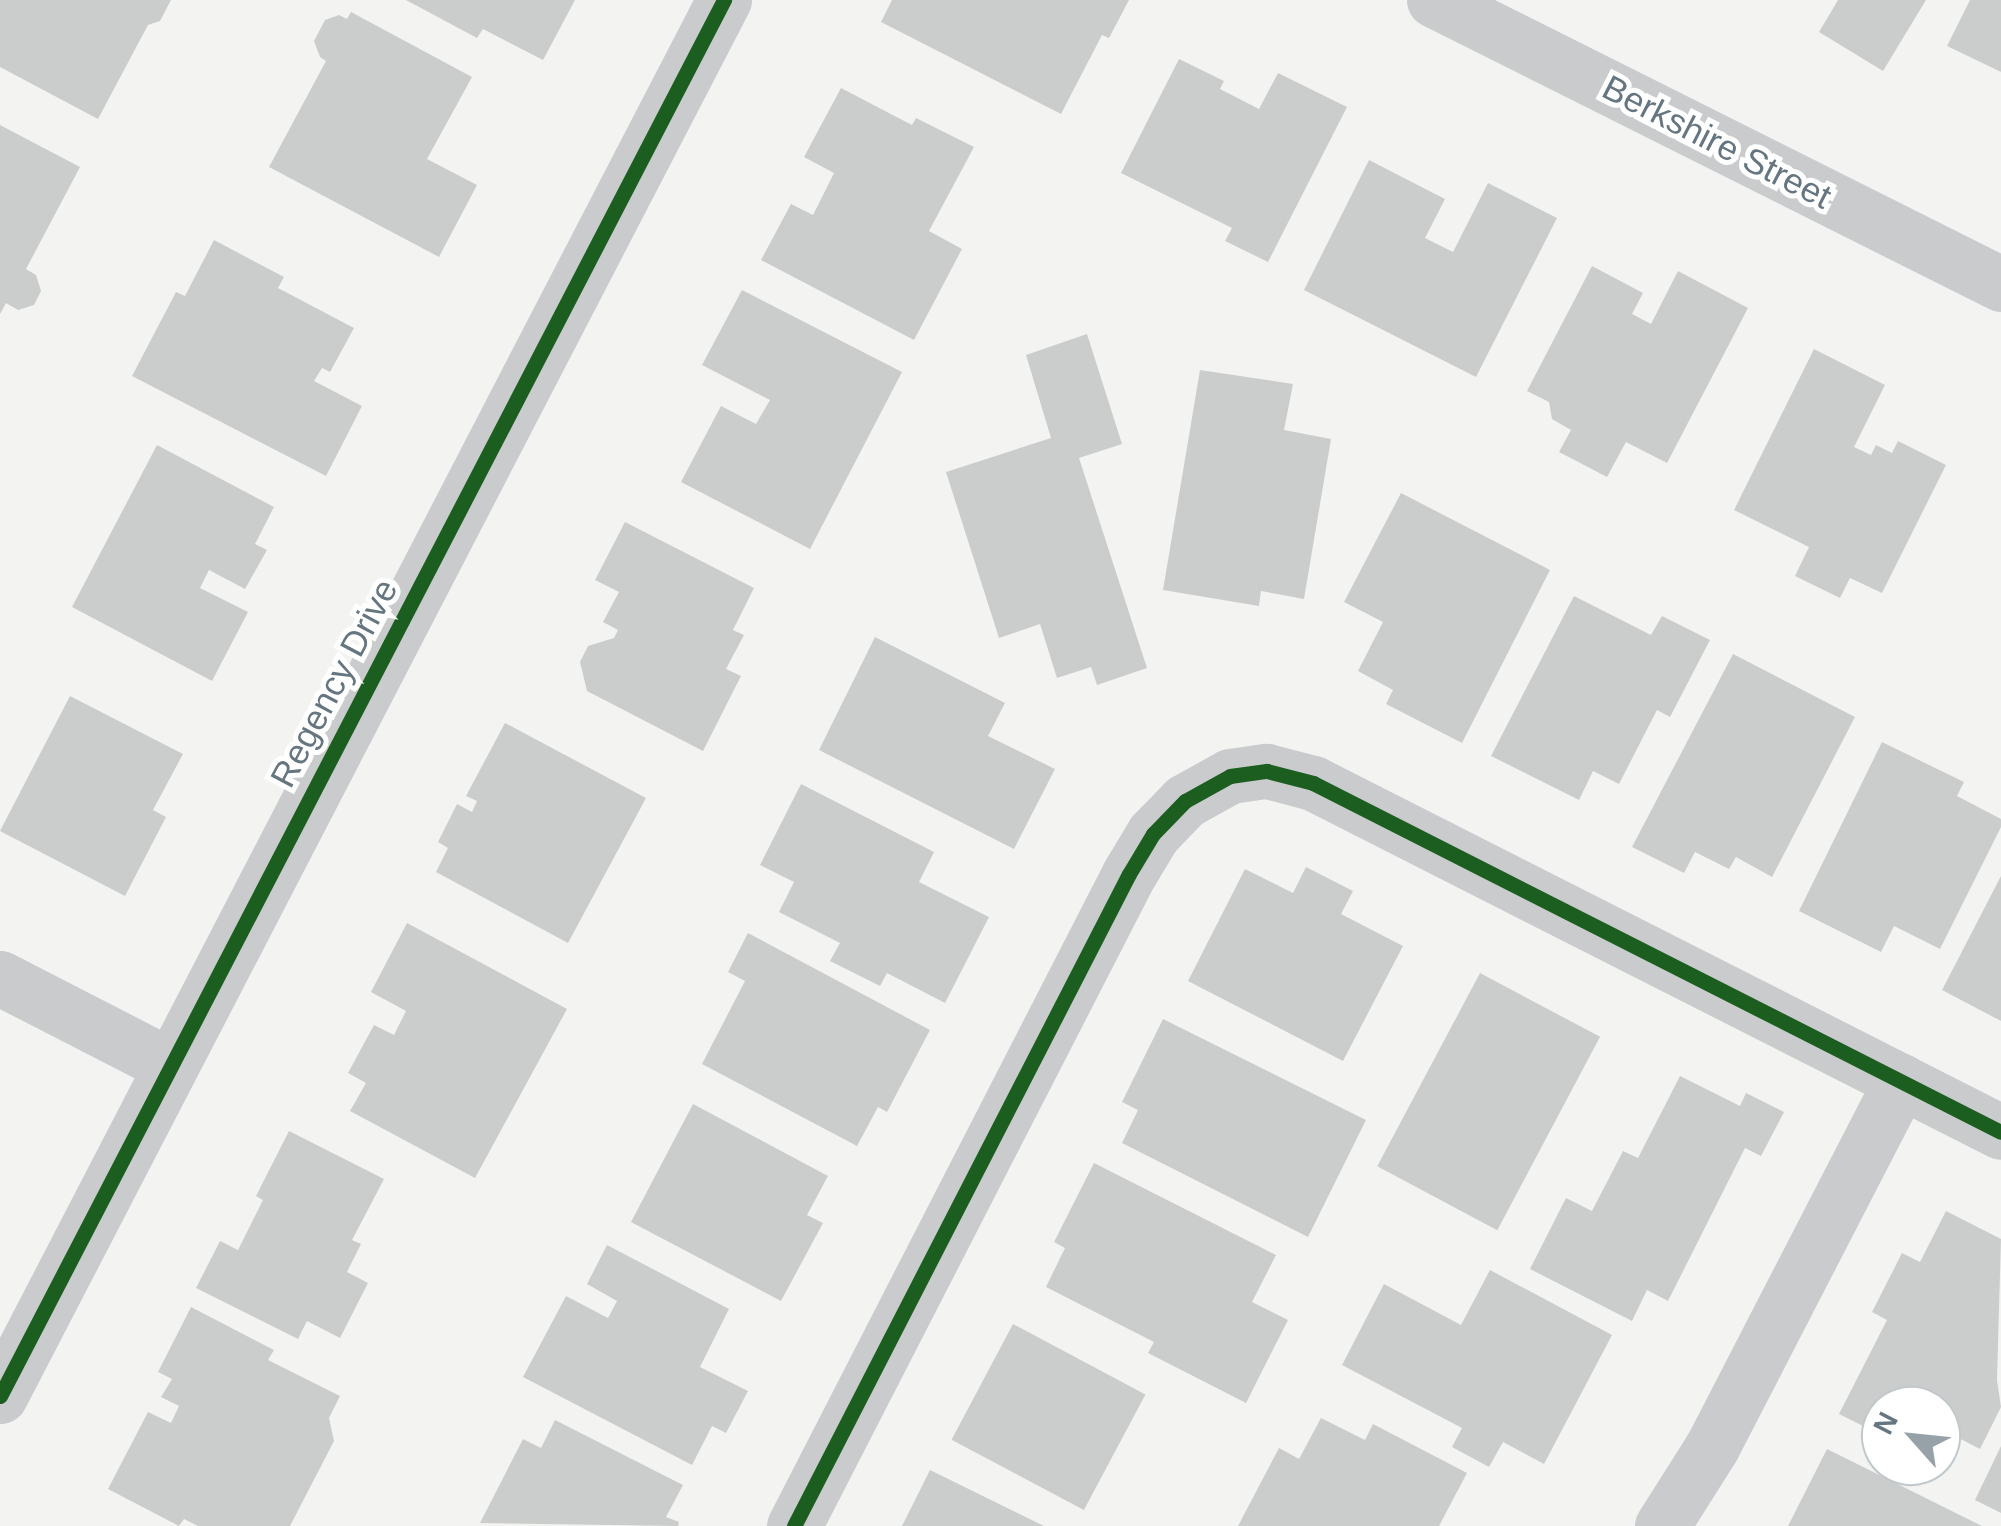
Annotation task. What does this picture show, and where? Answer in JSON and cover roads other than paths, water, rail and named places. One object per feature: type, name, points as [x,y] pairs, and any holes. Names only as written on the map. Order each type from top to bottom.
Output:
[{"type":"street","name":"Regency Drive","points":[[0,1396],[168,1065],[724,0]]},
{"type":"street","name":"Berkshire Street","points":[[1434,0],[2001,284]]},
{"type":"street","points":[[794,1526],[1129,874],[1153,834],[1185,801],[1230,776],[1267,771],[1313,782],[2001,1132]]},
{"type":"street","points":[[0,978],[168,1065]]},
{"type":"street","points":[[1662,1526],[1712,1448],[1901,1081]]}]
